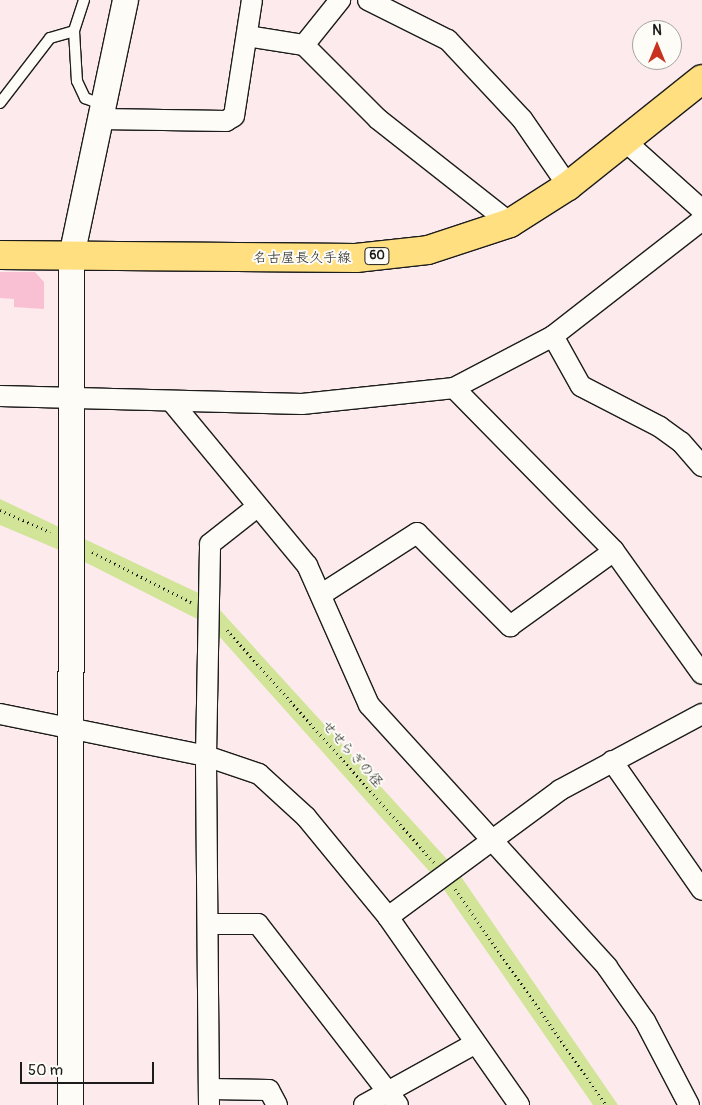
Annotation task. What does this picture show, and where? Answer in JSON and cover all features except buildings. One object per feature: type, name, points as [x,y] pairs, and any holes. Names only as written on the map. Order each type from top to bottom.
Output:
[{"type":"main road","name":"名古屋長久手線","points":[[0,254],[356,258],[428,250],[510,223],[568,186],[702,79]]},
{"type":"street","points":[[70,1105],[70,398],[72,256],[125,0]]},
{"type":"street","points":[[102,112],[226,121],[234,116],[252,0]]},
{"type":"street","points":[[304,45],[340,0]]},
{"type":"street","points":[[368,0],[448,40],[522,119],[568,186]]},
{"type":"street","points":[[247,36],[304,45],[378,119],[510,223]]},
{"type":"street","points":[[625,141],[702,210]]},
{"type":"street","points":[[0,396],[302,404],[454,388],[553,336],[702,220]]},
{"type":"street","points":[[553,336],[581,386],[660,427],[681,442],[702,466]]},
{"type":"street","points":[[454,388],[614,551],[702,674]]},
{"type":"street","points":[[172,402],[257,507],[307,565],[322,594],[369,705],[607,967],[645,1021],[689,1105]]},
{"type":"street","points":[[257,507],[210,544],[206,756],[209,1097],[269,1090],[277,1105]]},
{"type":"street","points":[[322,594],[417,533],[510,626],[614,551]]},
{"type":"street","points":[[0,714],[206,756],[259,774],[306,816],[388,917],[474,1044],[519,1105]]},
{"type":"street","points":[[388,917],[446,876],[491,838],[560,790],[702,714]]},
{"type":"street","points":[[612,761],[702,890]]},
{"type":"street","points":[[208,924],[258,924],[394,1097]]},
{"type":"street","points":[[364,1105],[394,1097],[474,1044]]},
{"type":"lane","points":[[84,0],[74,31],[77,81],[85,98],[102,112]]},
{"type":"lane","points":[[0,103],[50,38],[74,31]]},
{"type":"path","name":"せせらぎの径","points":[[0,510],[71,542],[209,611],[446,876],[606,1105]]},
{"type":"green space","points":[[0,499],[209,598],[455,868],[618,1105],[593,1105],[438,881],[209,625],[71,555],[0,525]]}]
